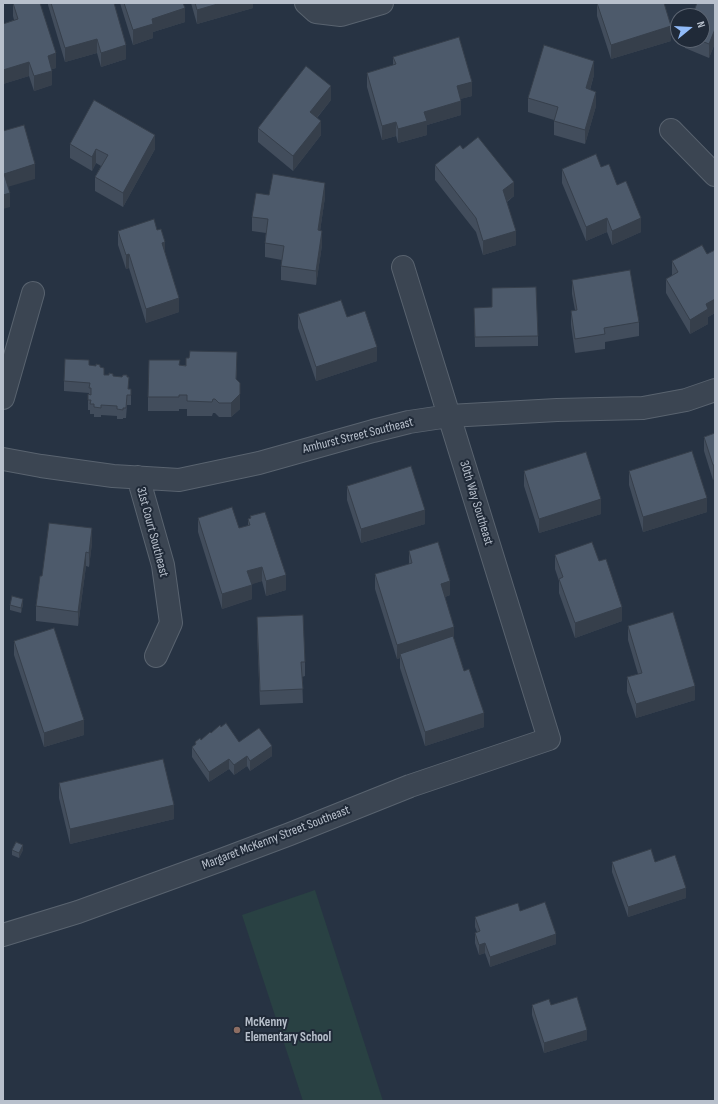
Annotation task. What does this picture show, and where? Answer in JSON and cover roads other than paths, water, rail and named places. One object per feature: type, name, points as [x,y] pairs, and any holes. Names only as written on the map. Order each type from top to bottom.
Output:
[{"type":"street","points":[[306,3],[316,12],[342,15],[382,3]]},
{"type":"street","points":[[671,130],[715,175]]},
{"type":"street","name":"30th Way Southeast","points":[[403,267],[549,740]]},
{"type":"street","points":[[3,398],[33,294]]},
{"type":"street","name":"Amhurst Street Southeast","points":[[3,459],[106,475],[179,480],[259,463],[409,422],[449,416],[557,410],[643,408],[686,400],[715,390]]},
{"type":"street","name":"31st Court Southeast","points":[[138,477],[163,565],[171,623],[156,656]]},
{"type":"street","name":"Margaret McKenny Street Southeast","points":[[3,935],[78,912],[290,834],[410,786],[549,740]]},
{"type":"place","name":"McKenny Elementary School","points":[[237,1030]]}]
